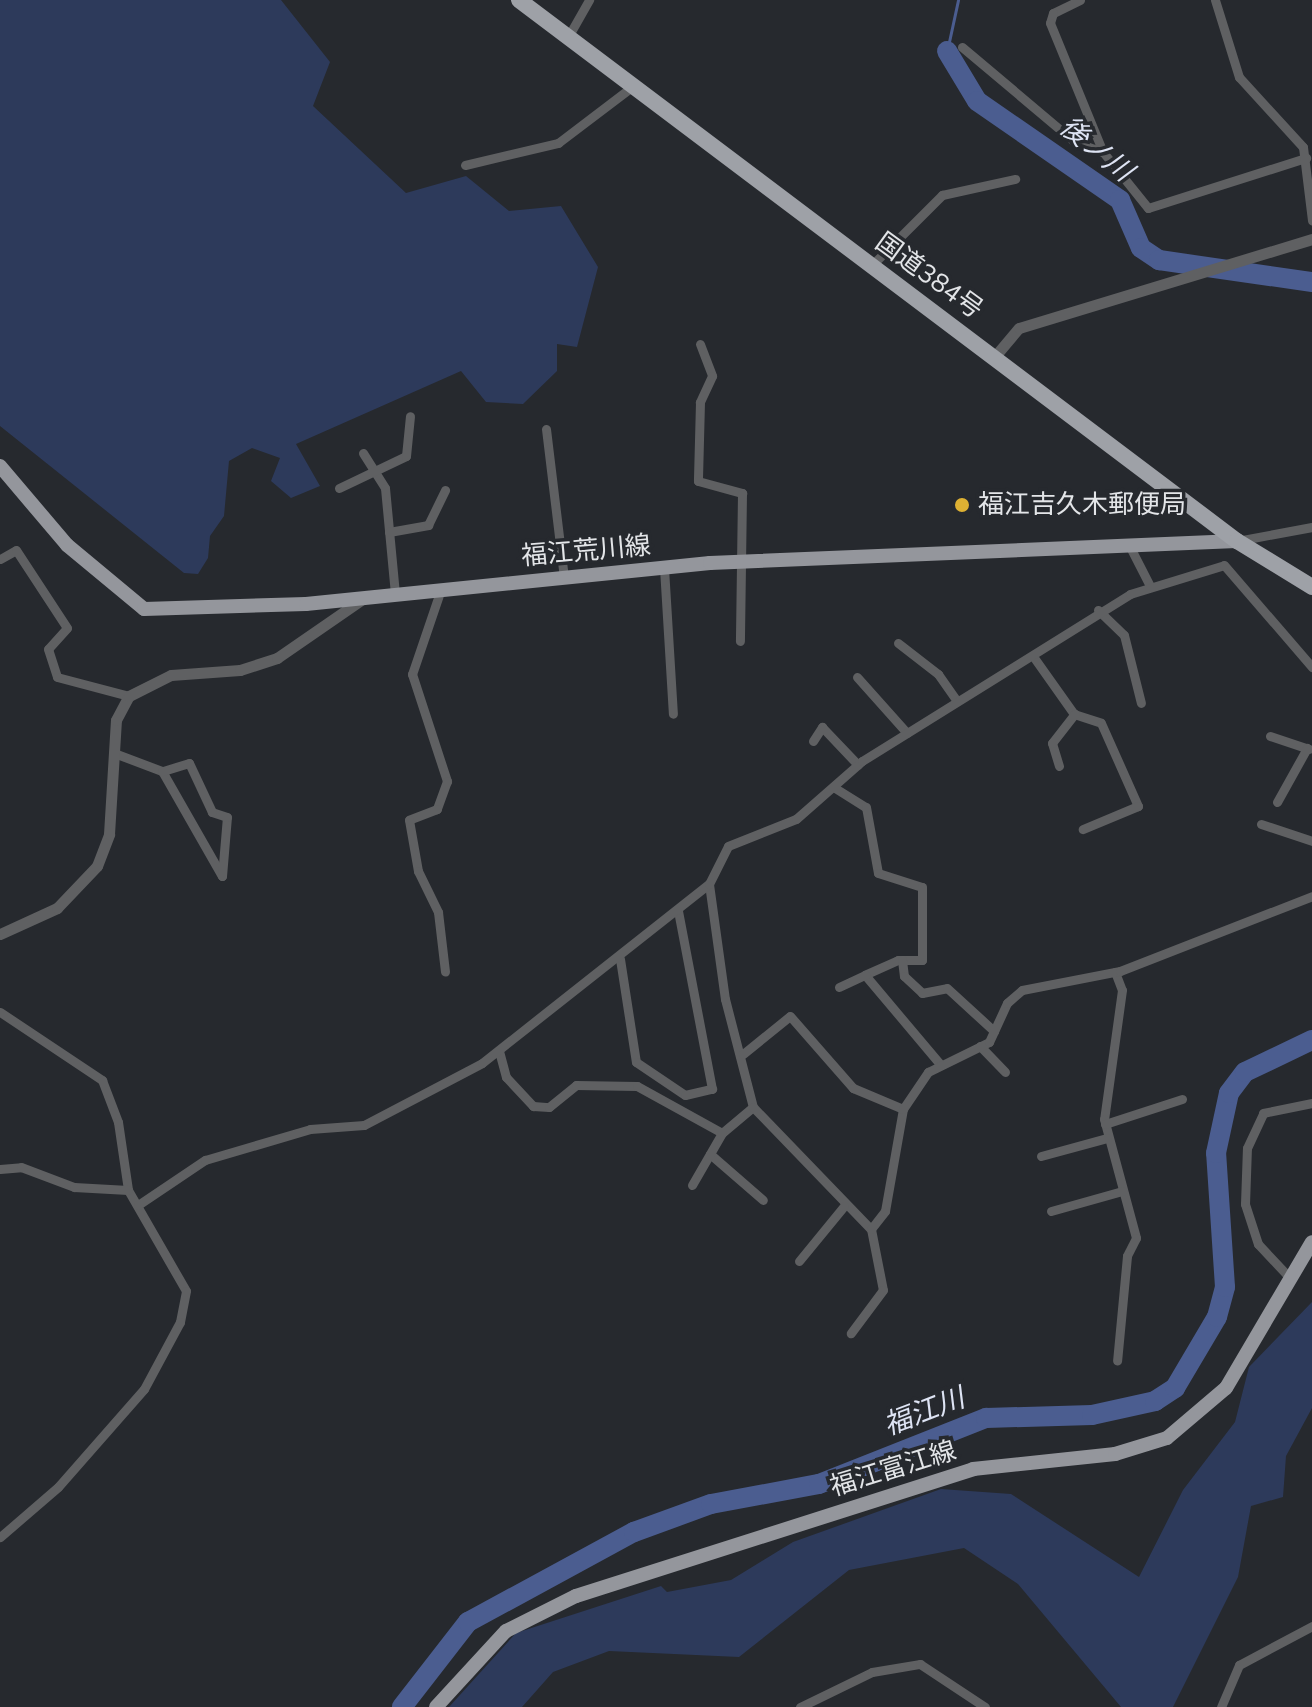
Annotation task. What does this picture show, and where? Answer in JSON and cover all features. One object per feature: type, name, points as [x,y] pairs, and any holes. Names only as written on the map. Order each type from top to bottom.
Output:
[{"type":"highway","name":"国道384号","points":[[519,0],[996,355],[1237,541],[1312,587]]},
{"type":"main road","name":"福江荒川線","points":[[0,466],[67,545],[144,609],[208,612],[744,562],[1128,543],[1237,541]]},
{"type":"main road","name":"福江富江線","points":[[436,1707],[506,1631],[576,1596],[973,1469],[1115,1454],[1167,1438],[1226,1388],[1312,1242]]},
{"type":"street","points":[[568,37],[589,0]]},
{"type":"street","points":[[1080,0],[1053,13],[1050,23],[1103,152],[1148,208],[1306,158]]},
{"type":"street","points":[[1215,0],[1239,77],[1306,158],[1312,220]]},
{"type":"street","points":[[962,47],[1075,142],[1103,152]]},
{"type":"street","points":[[465,165],[558,143],[633,86]]},
{"type":"street","points":[[873,264],[942,195],[1015,179]]},
{"type":"street","points":[[996,355],[1019,328],[1312,239]]},
{"type":"street","points":[[700,344],[712,376],[700,402],[698,481],[742,493],[744,562],[740,641]]},
{"type":"street","points":[[339,488],[406,456],[410,416]]},
{"type":"street","points":[[546,429],[564,577]]},
{"type":"street","points":[[363,453],[385,488],[395,594]]},
{"type":"street","points":[[389,532],[428,525],[445,490]]},
{"type":"street","points":[[1237,541],[1312,527]]},
{"type":"street","points":[[1128,543],[1150,586]]},
{"type":"street","points":[[0,559],[16,550],[67,628],[48,649],[57,677],[129,696]]},
{"type":"street","points":[[138,1205],[205,1160],[310,1129],[388,1116],[499,1051],[620,959],[709,884],[728,846],[796,819],[858,765],[957,701],[1035,659],[1098,610],[1150,586],[1224,565],[1312,667]]},
{"type":"street","points":[[664,568],[673,714]]},
{"type":"street","points":[[441,589],[412,674],[447,781],[437,809],[409,820],[418,871],[438,912],[445,972]]},
{"type":"street","points":[[0,934],[57,908],[97,866],[109,834],[116,720],[129,696],[171,675],[240,670],[277,658],[364,597]]},
{"type":"street","points":[[1098,610],[1124,635],[1141,703]]},
{"type":"street","points":[[898,643],[938,674],[957,701]]},
{"type":"street","points":[[1035,659],[1075,714],[1101,723],[1138,806],[1083,829]]},
{"type":"street","points":[[857,677],[907,733]]},
{"type":"street","points":[[1059,766],[1052,743],[1075,714]]},
{"type":"street","points":[[813,741],[822,727],[858,765]]},
{"type":"street","points":[[1270,736],[1309,748],[1277,802]]},
{"type":"street","points":[[114,753],[162,771],[189,763],[212,812],[227,817],[222,876],[162,771]]},
{"type":"street","points":[[835,788],[866,807],[878,873],[922,887],[922,960],[902,960],[839,987]]},
{"type":"street","points":[[1261,824],[1312,841]]},
{"type":"street","points":[[709,884],[725,999],[743,1054],[753,1107],[844,1206],[871,1229],[883,1290],[851,1333]]},
{"type":"street","points":[[871,1229],[885,1211],[903,1109],[940,1064],[980,1046],[1022,990],[1115,972],[1312,896]]},
{"type":"street","points":[[620,959],[636,1062],[685,1095],[712,1089],[678,910]]},
{"type":"street","points":[[902,960],[904,976],[922,993],[947,988],[994,1031]]},
{"type":"street","points":[[1115,972],[1122,990],[1105,1124],[1136,1238],[1127,1256],[1117,1361]]},
{"type":"street","points":[[865,975],[940,1064]]},
{"type":"street","points":[[0,1012],[102,1080],[118,1122],[128,1190],[181,1275],[180,1322],[144,1389],[58,1487],[0,1537]]},
{"type":"street","points":[[743,1054],[790,1016],[853,1088],[903,1109]]},
{"type":"street","points":[[980,1046],[1005,1072]]},
{"type":"street","points":[[499,1051],[506,1077],[533,1106],[549,1107],[576,1085],[637,1086],[722,1133]]},
{"type":"street","points":[[1105,1124],[1182,1099]]},
{"type":"street","points":[[1289,1277],[1258,1244],[1245,1204],[1247,1148],[1263,1113],[1312,1103]]},
{"type":"street","points":[[692,1185],[722,1133],[753,1107]]},
{"type":"street","points":[[1041,1156],[1107,1138]]},
{"type":"street","points":[[710,1154],[763,1200]]},
{"type":"street","points":[[0,1169],[21,1167],[74,1187],[128,1190]]},
{"type":"street","points":[[1051,1211],[1122,1191]]},
{"type":"street","points":[[799,1261],[844,1206]]},
{"type":"street","points":[[1221,1707],[1246,1658],[1312,1626]]},
{"type":"street","points":[[800,1707],[872,1672],[920,1664],[985,1707]]},
{"type":"shaded area","points":[[0,0],[281,0],[330,62],[313,106],[406,193],[466,176],[509,211],[561,206],[598,267],[577,347],[557,344],[557,371],[523,404],[486,402],[461,371],[296,444],[320,486],[291,498],[271,481],[280,458],[252,448],[229,461],[224,516],[210,536],[208,558],[198,574],[184,573],[0,426]]},
{"type":"shaded area","points":[[1312,1302],[1312,1408],[1286,1456],[1283,1497],[1251,1506],[1238,1577],[1173,1707],[1121,1707],[1018,1584],[964,1548],[849,1570],[739,1657],[609,1651],[553,1672],[522,1707],[449,1707],[516,1633],[661,1586],[667,1592],[731,1580],[793,1542],[941,1489],[1011,1494],[1139,1577],[1183,1490],[1235,1422],[1249,1367]]},
{"type":"waterway","points":[[947,51],[958,0]]},
{"type":"waterway","name":"後ノ川","points":[[947,51],[977,101],[1120,200],[1141,248],[1159,260],[1312,282]]},
{"type":"waterway","name":"福江川","points":[[402,1707],[468,1622],[634,1532],[711,1504],[819,1484],[986,1418],[1092,1415],[1155,1401],[1175,1388],[1217,1317],[1225,1287],[1216,1153],[1229,1093],[1245,1072],[1312,1040]]},
{"type":"place","name":"福江吉久木郵便局","points":[[962,505]]}]
